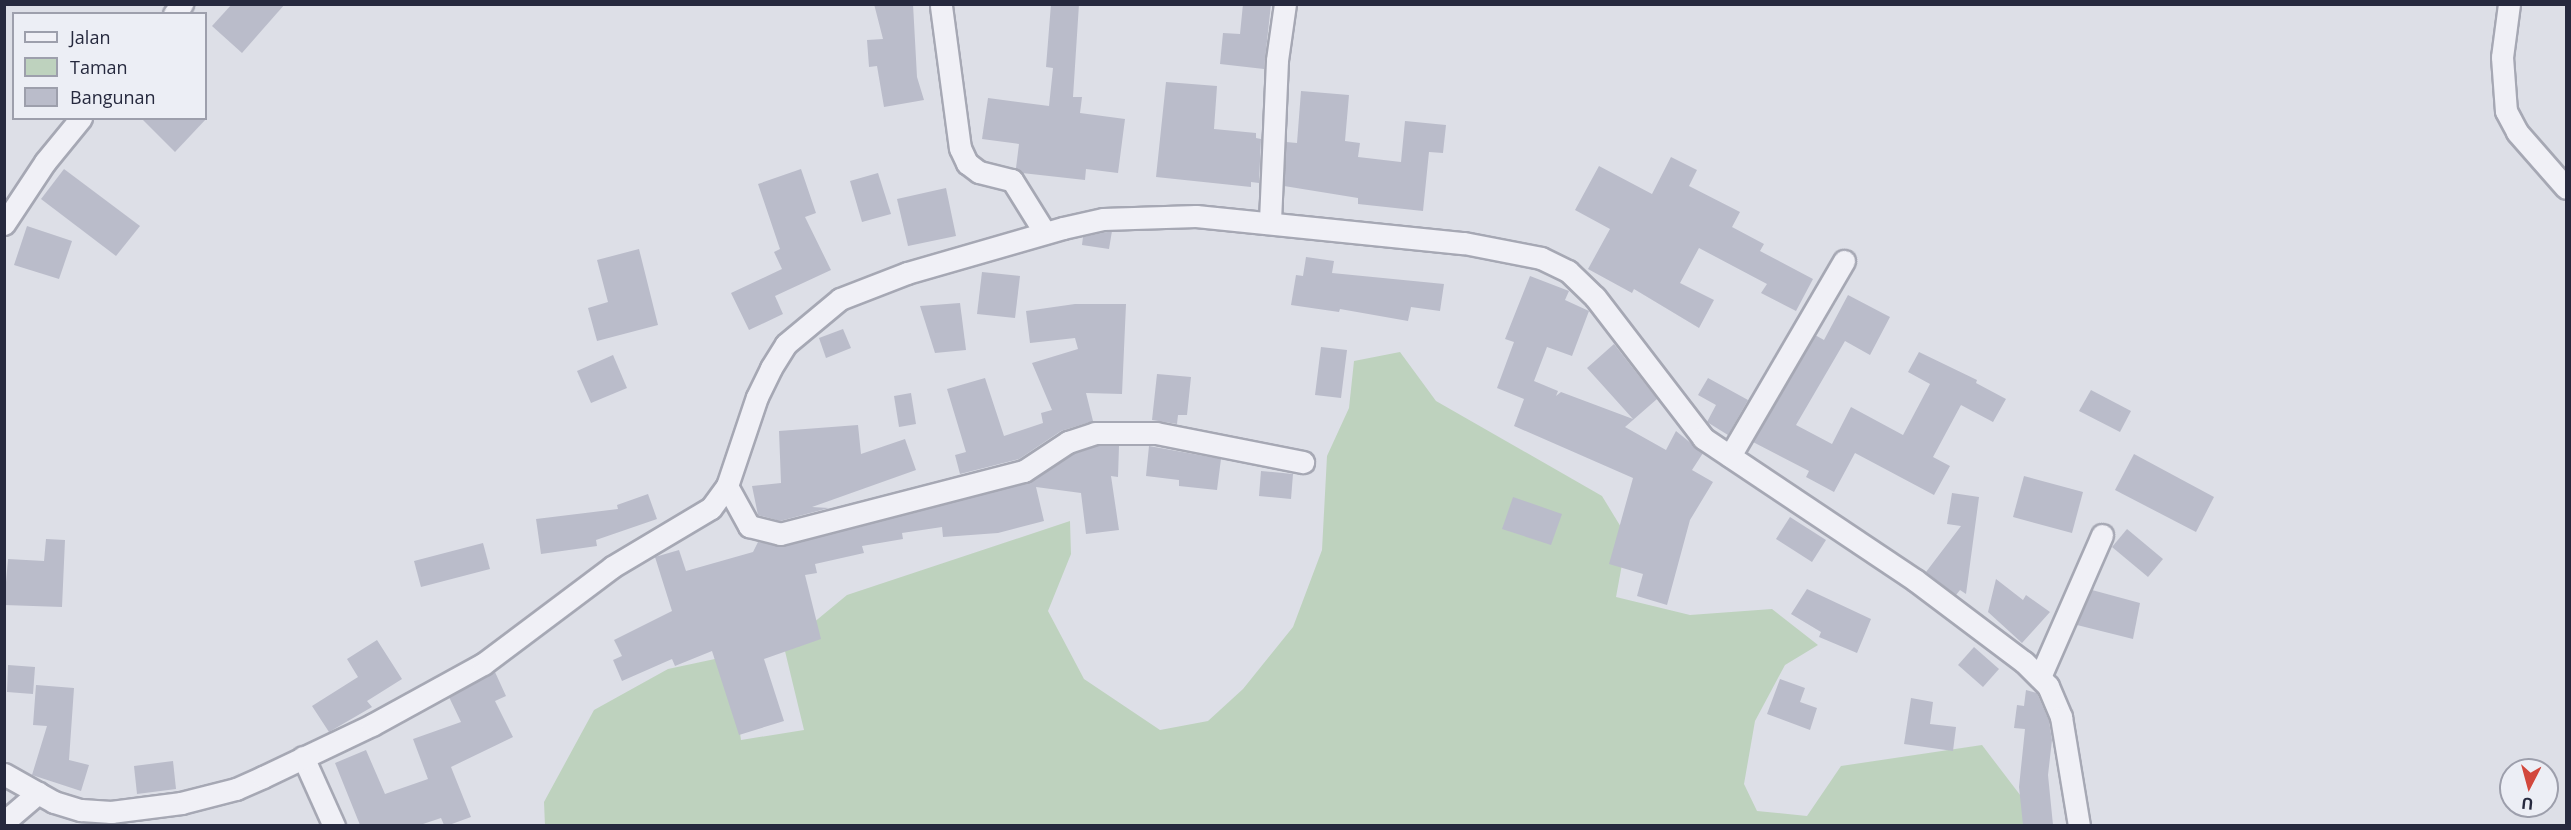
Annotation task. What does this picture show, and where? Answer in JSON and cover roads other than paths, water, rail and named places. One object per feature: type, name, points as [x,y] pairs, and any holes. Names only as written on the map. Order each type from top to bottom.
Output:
[{"type":"street","points":[[1270,221],[1277,60],[1285,4]]},
{"type":"street","points":[[2509,4],[2502,57],[2506,111],[2517,132],[2566,188]]},
{"type":"street","points":[[941,6],[960,148],[967,163],[979,172],[1012,180],[1045,233]]},
{"type":"street","points":[[4,224],[45,162],[79,120]]},
{"type":"street","points":[[4,774],[38,793],[81,810],[138,810],[236,789],[303,757],[483,664],[612,567],[711,508],[728,486],[757,397],[771,368],[786,344],[840,299],[872,285],[1045,233],[1103,219],[1143,217],[1270,221],[1464,243],[1554,263],[1579,279],[1694,428],[1730,456],[1915,580],[2040,677],[2058,705],[2079,825]]},
{"type":"street","points":[[1730,456],[1844,261]]},
{"type":"street","points":[[728,486],[749,526],[780,534],[1018,473],[1074,440],[1114,431],[1166,434],[1303,462]]},
{"type":"street","points":[[2040,677],[2102,535]]},
{"type":"street","points":[[303,757],[334,825]]},
{"type":"street","points":[[4,822],[38,793]]}]
